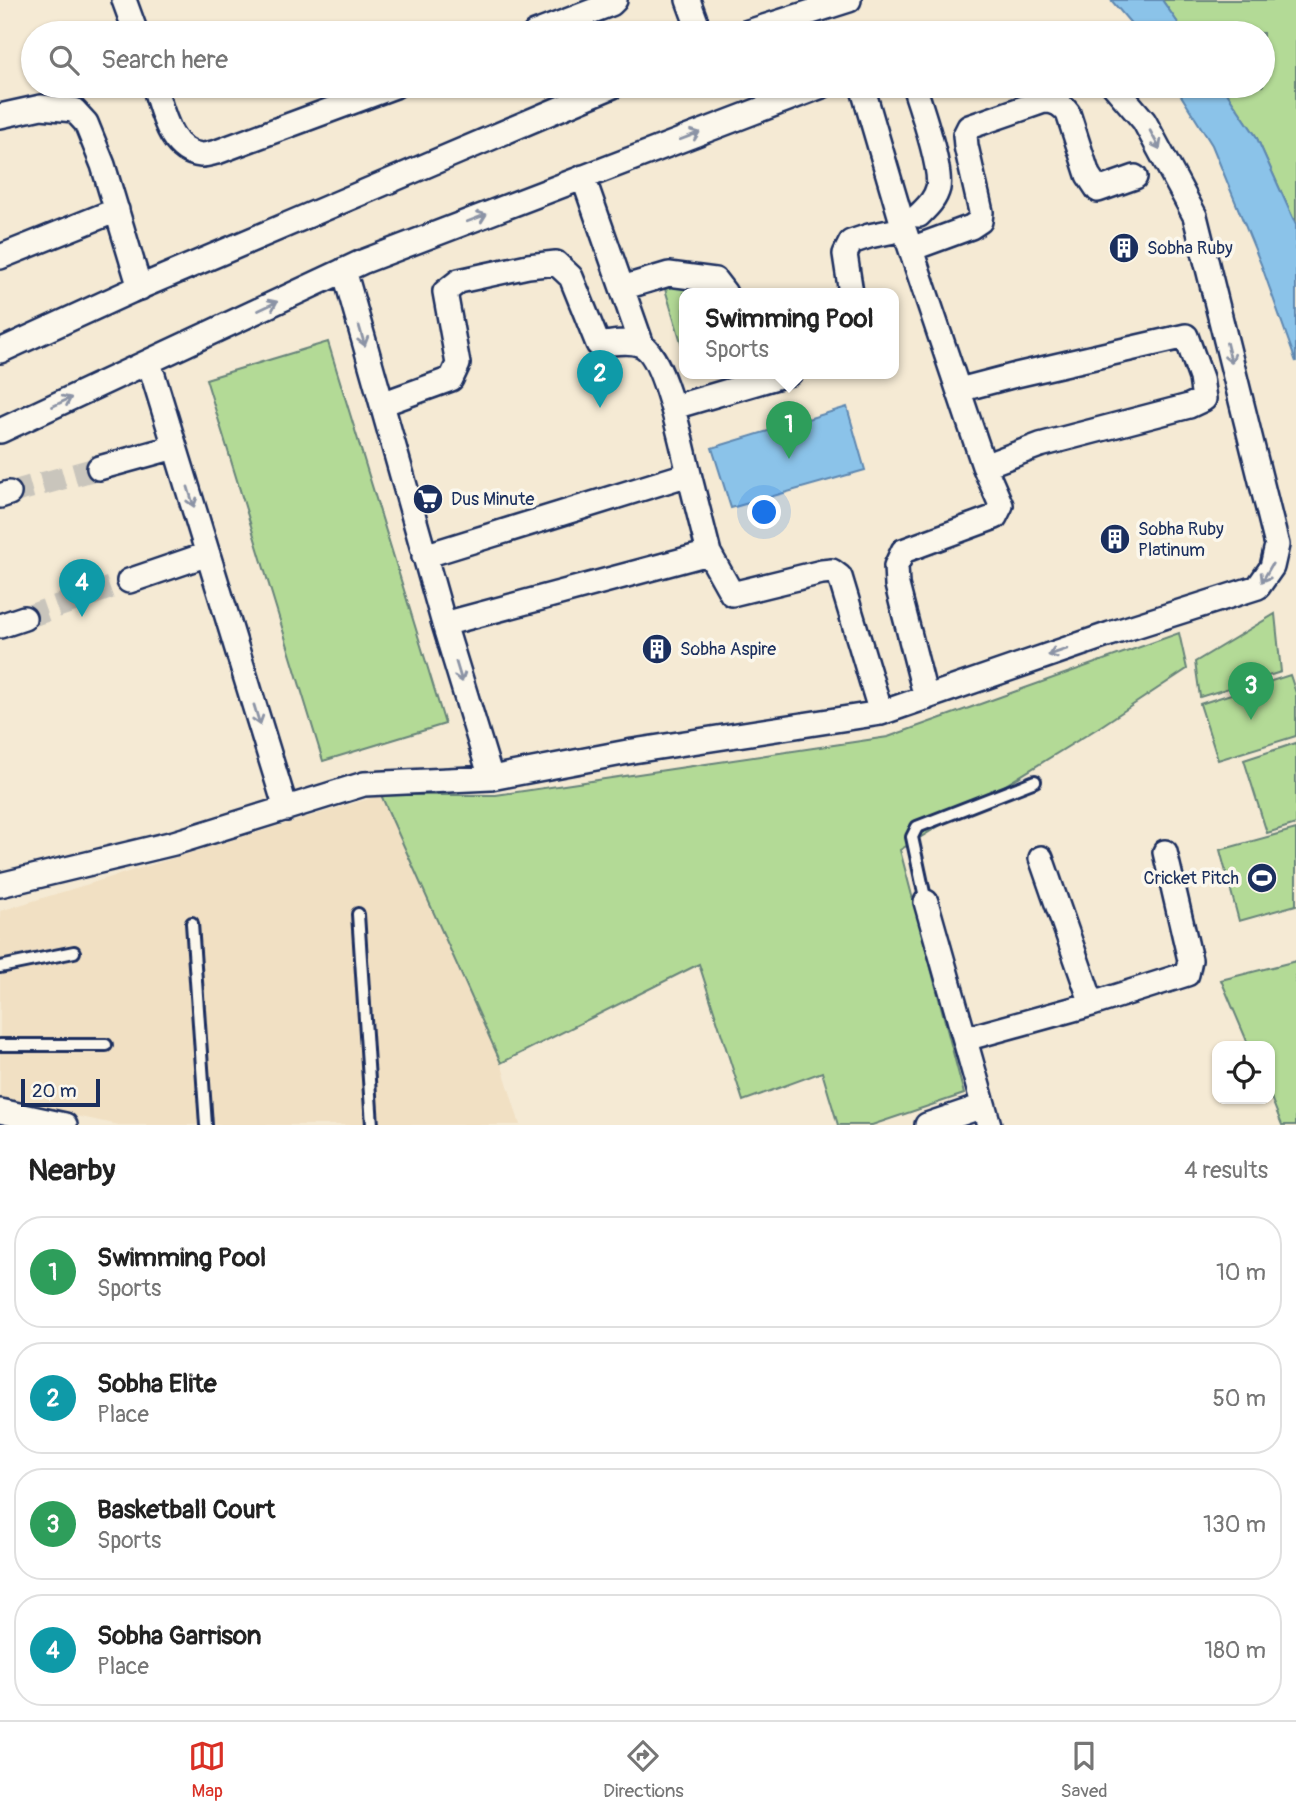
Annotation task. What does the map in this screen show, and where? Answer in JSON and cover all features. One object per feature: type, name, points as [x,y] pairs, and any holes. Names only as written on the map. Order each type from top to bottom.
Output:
[{"type":"street","points":[[124,0],[132,21]]},
{"type":"street","points":[[566,21],[615,0]]},
{"type":"street","points":[[688,0],[696,21]]},
{"type":"street","points":[[783,21],[849,0]]},
{"type":"street","points":[[158,98],[171,134],[183,147],[199,155],[217,152],[363,98]]},
{"type":"street","points":[[0,351],[140,288],[584,98]]},
{"type":"street","points":[[0,431],[344,270],[790,98]]},
{"type":"street","points":[[866,98],[911,231],[984,466],[1001,505],[995,517],[903,551],[896,566],[897,585],[926,698]]},
{"type":"street","points":[[911,231],[934,199],[939,186],[937,169],[917,98]]},
{"type":"street","points":[[0,885],[174,843],[364,785],[491,778],[634,751],[881,713],[1110,634],[1258,587],[1272,567],[1277,545],[1195,216],[1144,121],[1124,98]]},
{"type":"street","points":[[850,288],[845,254],[851,242],[869,236],[971,227],[980,221],[981,212],[965,135],[969,127],[1044,101],[1054,101],[1068,113],[1088,175],[1098,190],[1135,177]]},
{"type":"street","points":[[0,116],[41,107],[74,110],[86,123],[103,165],[140,288]]},
{"type":"street","points":[[583,177],[642,345]]},
{"type":"street","points":[[0,257],[117,210]]},
{"type":"street","points":[[382,404],[450,379],[455,372],[458,364],[445,292],[459,281],[528,266],[556,263],[571,277],[598,345],[631,342],[650,351],[674,407],[709,553],[732,594],[832,570],[840,577],[881,713]]},
{"type":"street","points":[[344,270],[444,624],[491,778]]},
{"type":"street","points":[[622,288],[669,274],[715,280],[721,288]]},
{"type":"street","points":[[959,390],[1186,336],[1201,378],[1204,399],[1189,406],[1040,445],[984,466]]},
{"type":"street","points":[[149,362],[286,808]]},
{"type":"street","points":[[674,407],[758,379]]},
{"type":"street","points":[[99,468],[175,447]]},
{"type":"street","points":[[425,556],[689,474]]},
{"type":"street","points":[[444,624],[709,553]]},
{"type":"street","points":[[129,581],[208,554]]},
{"type":"street","points":[[0,626],[24,618]]},
{"type":"street","points":[[965,1039],[1093,1004],[1187,974],[1190,960],[1165,852]]},
{"type":"street","points":[[1041,858],[1093,1004]]},
{"type":"street","points":[[926,902],[986,1116],[927,1125]]},
{"type":"street","points":[[0,1111],[65,1125]]},
{"type":"lane","points":[[926,902],[912,837],[918,827],[1035,781]]},
{"type":"lane","points":[[358,914],[372,1125]]},
{"type":"lane","points":[[192,923],[206,1125]]},
{"type":"lane","points":[[0,967],[74,952]]},
{"type":"lane","points":[[0,1045],[106,1045]]},
{"type":"shaded area","points":[[381,795],[501,1063],[520,1125],[119,1125],[0,1100],[0,911]]},
{"type":"green space","points":[[1162,0],[1296,0],[1296,225],[1256,136],[1230,98],[1275,98],[1275,21],[1177,21]]},
{"type":"green space","points":[[718,272],[723,288],[679,288],[679,335],[665,289]]},
{"type":"green space","points":[[328,342],[445,724],[323,761],[206,379]]},
{"type":"green space","points":[[1275,614],[1281,672],[1200,697],[1195,662]]},
{"type":"green space","points":[[1179,633],[1187,669],[1098,728],[900,850],[964,1094],[872,1125],[838,1125],[822,1072],[743,1101],[699,964],[501,1063],[381,795],[496,795],[888,737]]},
{"type":"green space","points":[[1290,675],[1296,693],[1296,736],[1218,760],[1200,704]]},
{"type":"green space","points":[[1296,743],[1296,824],[1267,833],[1244,760]]},
{"type":"green space","name":"Cricket Pitch","points":[[1296,829],[1296,905],[1239,921],[1220,850]]},
{"type":"green space","points":[[1296,961],[1296,1125],[1282,1125],[1274,1104],[1275,1041],[1247,1041],[1221,980]]},
{"type":"water","points":[[1111,0],[1162,0],[1177,21],[1129,21]]},
{"type":"water","points":[[1183,98],[1230,98],[1256,136],[1296,225],[1296,362],[1261,264],[1212,145]]},
{"type":"water","points":[[847,407],[865,470],[731,508],[712,448]]},
{"type":"tunnel","points":[[9,493],[99,468]]},
{"type":"tunnel","points":[[24,618],[129,581]]},
{"type":"place","name":"Sobha Ruby","points":[[1124,248]]},
{"type":"place","name":"Sobha Elite","points":[[600,408]]},
{"type":"place","name":"Swimming Pool","points":[[789,459]]},
{"type":"place","name":"Dus Minute","points":[[428,499]]},
{"type":"place","name":"Sobha Ruby Platinum","points":[[1115,539]]},
{"type":"place","name":"Sobha Garrison","points":[[82,617]]},
{"type":"place","name":"Sobha Aspire","points":[[657,649]]},
{"type":"place","name":"Basketball Court","points":[[1251,720]]},
{"type":"place","name":"Cricket Pitch","points":[[1262,878]]}]
